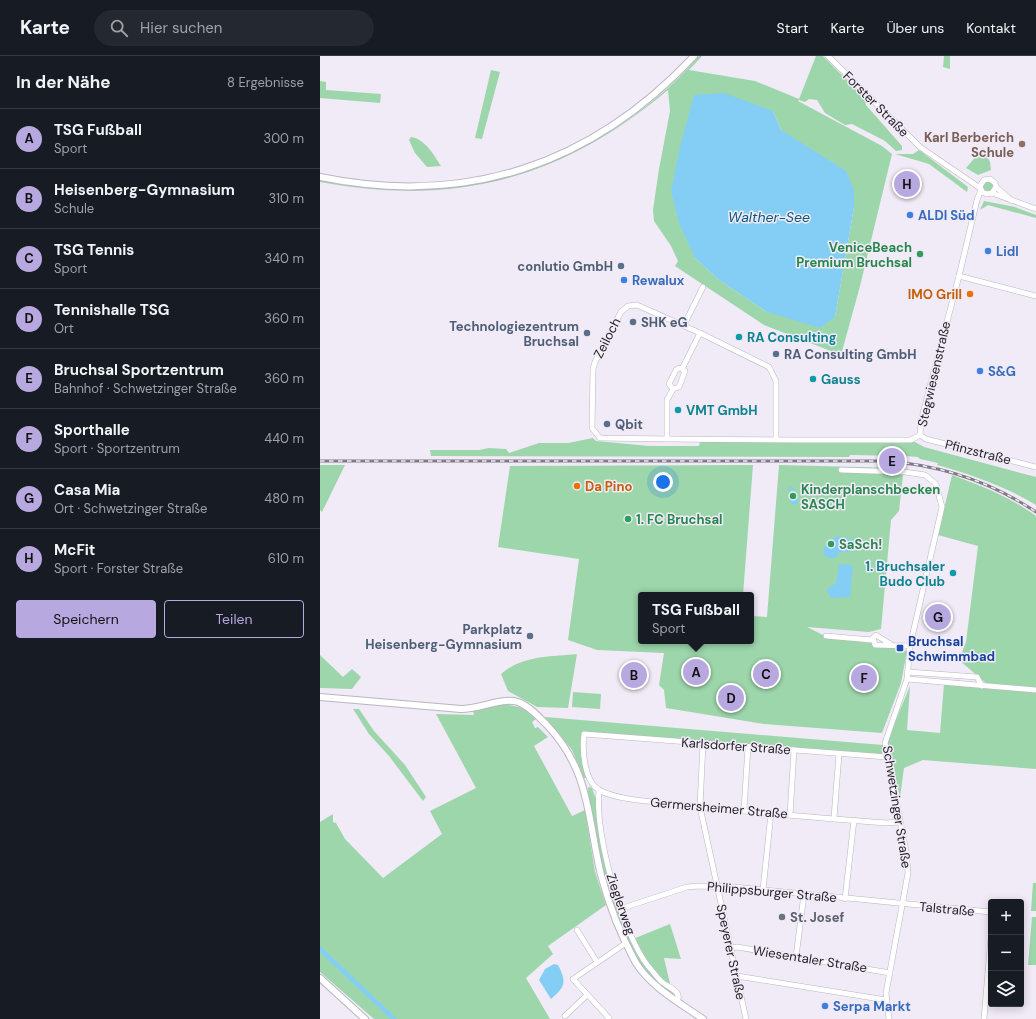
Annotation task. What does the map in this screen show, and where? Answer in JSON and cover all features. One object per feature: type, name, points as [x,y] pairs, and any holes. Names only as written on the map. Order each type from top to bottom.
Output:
[{"type":"main road","points":[[320,177],[375,186],[422,187],[458,184],[527,168],[572,149],[615,125],[661,90],[694,56]]},
{"type":"main road","points":[[320,697],[461,708],[478,708],[502,701],[514,701],[524,705],[547,725],[570,754],[583,784],[601,876],[615,918],[626,943],[642,970],[659,987],[703,1019]]},
{"type":"main road","points":[[320,978],[365,1019]]},
{"type":"street","name":"Forster Straße","points":[[828,56],[915,142],[980,189]]},
{"type":"street","name":"Forster Straße","points":[[966,178],[982,181]]},
{"type":"street","points":[[1011,200],[996,187],[992,180],[986,179],[982,181],[980,189],[989,194],[1036,209]]},
{"type":"street","points":[[989,194],[996,187]]},
{"type":"street","name":"Stegwiesenstraße","points":[[594,433],[600,438],[776,440],[911,440],[920,435],[921,421],[980,189]]},
{"type":"street","name":"Stegwiesenstraße","points":[[976,206],[989,194]]},
{"type":"street","points":[[959,276],[1036,296]]},
{"type":"street","points":[[684,325],[703,287]]},
{"type":"street","name":"Zeiloch","points":[[594,433],[592,428],[593,369],[595,362],[621,312],[628,306],[637,305],[684,325],[769,367],[776,381],[776,440]]},
{"type":"street","points":[[682,369],[700,333]]},
{"type":"street","points":[[673,389],[669,384],[676,370],[678,368],[682,369]]},
{"type":"street","points":[[666,439],[667,400],[673,389],[679,387],[685,375],[685,371],[682,369]]},
{"type":"street","name":"Pfinzstraße","points":[[920,435],[926,439],[1036,467]]},
{"type":"street","name":"Schwetzinger Straße","points":[[841,470],[899,472],[925,475],[936,484],[942,507],[910,646],[907,680],[887,737],[885,748],[908,862],[904,905],[886,1000],[889,1019]]},
{"type":"street","points":[[872,640],[876,635],[892,645]]},
{"type":"street","points":[[826,636],[872,640],[875,644],[910,646]]},
{"type":"street","points":[[908,672],[977,677],[982,686]]},
{"type":"street","points":[[907,680],[1036,690]]},
{"type":"street","name":"Karlsdorfer Straße","points":[[584,734],[887,757]]},
{"type":"street","name":"Germersheimer Straße","points":[[584,734],[584,758],[591,782],[599,790],[632,799],[790,815],[886,823],[900,822]]},
{"type":"street","name":"Speyerer Straße","points":[[703,743],[700,806],[746,1019]]},
{"type":"street","points":[[744,810],[748,747]]},
{"type":"street","points":[[790,815],[794,750]]},
{"type":"street","points":[[834,818],[839,754]]},
{"type":"street","points":[[583,784],[591,782]]},
{"type":"street","name":"Zieglerweg","points":[[599,790],[597,802],[604,847],[620,909],[636,947],[644,960],[662,982],[678,994],[679,997],[677,1001]]},
{"type":"street","points":[[763,890],[771,813]]},
{"type":"street","points":[[845,899],[854,820]]},
{"type":"street","name":"Philippsburger Straße","points":[[620,909],[688,887],[717,886],[904,905]]},
{"type":"street","points":[[796,957],[804,894]]},
{"type":"street","name":"Talstraße","points":[[904,905],[988,912]]},
{"type":"street","points":[[577,930],[597,962]]},
{"type":"street","points":[[608,1019],[609,1018],[573,979],[626,943]]},
{"type":"street","name":"Wiesentaler Straße","points":[[730,948],[736,947],[890,973]]},
{"type":"street","points":[[984,1019],[988,971]]},
{"type":"street","points":[[737,976],[886,1000]]},
{"type":"street","points":[[564,1016],[587,995]]},
{"type":"green space","points":[[699,56],[702,56],[689,70],[755,81],[799,99],[816,56],[823,56],[865,99],[866,105],[902,146],[902,150],[896,151],[885,141],[852,124],[845,125],[825,113],[817,100],[809,99],[805,102],[798,101],[882,146],[892,154],[860,286],[841,355],[764,325],[675,266],[678,261],[671,246],[654,221],[653,210],[670,111],[668,90],[628,121],[588,145],[547,165],[505,179],[462,187],[417,191],[370,189],[320,182],[320,180],[373,187],[425,188],[476,182],[526,170],[574,151],[619,125],[661,94]],"holes":[[[773,111],[781,130],[854,190],[854,207],[835,317],[767,312],[719,280],[695,258]]]},
{"type":"green space","points":[[944,56],[950,56],[950,69],[943,67]]},
{"type":"green space","points":[[491,70],[500,72],[482,139],[475,138]]},
{"type":"green space","points":[[320,81],[326,82],[326,90],[381,94],[380,103],[320,98]]},
{"type":"green space","points":[[411,137],[416,138],[425,144],[441,166],[427,167],[415,153],[409,140]]},
{"type":"green space","points":[[983,148],[990,162],[991,170],[978,175],[966,168]]},
{"type":"green space","points":[[919,150],[968,187],[967,192],[929,164],[895,154],[913,154]]},
{"type":"green space","points":[[988,181],[993,186],[988,191],[983,186]]},
{"type":"green space","points":[[984,201],[1015,207],[1036,215],[1036,218],[988,205],[980,210]]},
{"type":"green space","points":[[593,438],[596,441],[649,446],[699,446],[700,442],[915,442],[924,447],[1036,477],[1036,505],[1012,492],[988,482],[937,465],[938,463],[920,459],[918,457],[850,455],[849,457],[431,456],[430,450],[479,450],[489,448],[506,449],[509,453],[539,443],[568,443]]},
{"type":"green space","points":[[320,465],[345,465],[322,512],[320,510]]},
{"type":"green space","points":[[753,465],[743,592],[638,592],[638,644],[754,644],[754,616],[767,617],[779,465],[897,468],[903,475],[899,511],[891,520],[881,629],[869,632],[807,627],[829,638],[871,643],[907,651],[901,683],[882,733],[764,724],[666,708],[664,690],[659,685],[664,653],[597,650],[568,640],[579,559],[498,547],[510,466]]},
{"type":"green space","points":[[952,475],[1006,498],[1036,516],[1036,688],[987,684],[959,660],[966,642],[978,546],[938,535]]},
{"type":"green space","points":[[577,654],[568,708],[537,707],[508,691],[501,674],[518,663],[528,660]]},
{"type":"green space","points":[[320,655],[343,677],[352,669],[361,677],[352,689],[320,688]]},
{"type":"green space","points":[[944,684],[1036,692],[1036,769],[923,760],[904,768],[900,797],[887,741],[910,686],[907,730],[940,733]]},
{"type":"green space","points":[[573,692],[601,694],[600,709],[572,707]]},
{"type":"green space","points":[[505,704],[523,708],[536,719],[532,722],[535,728],[538,727],[548,737],[534,746],[572,816],[585,810],[595,872],[606,905],[548,946],[553,954],[526,978],[550,1019],[374,1019],[320,972],[320,822],[333,814],[333,822],[336,823],[345,839],[383,878],[442,834],[430,811],[476,788],[436,714],[474,715],[473,711]]},
{"type":"green space","points":[[353,709],[359,709],[374,731],[405,765],[426,797],[423,801],[389,756],[369,734]]},
{"type":"green space","points":[[545,717],[883,745],[882,756],[582,732],[581,749],[588,776],[584,778],[572,750]]},
{"type":"green space","points":[[589,787],[592,788],[597,802],[610,873],[633,939],[670,924],[681,959],[664,958],[671,988],[678,993],[677,1001],[642,970],[626,943],[601,876],[589,810]]},
{"type":"green space","points":[[1033,883],[1036,883],[1036,911],[1031,911]]},
{"type":"green space","points":[[1032,917],[1036,917],[1036,965],[1028,965]]},
{"type":"water","name":"Walther-See","points":[[724,93],[773,111],[781,130],[846,171],[854,190],[854,207],[835,317],[820,328],[767,312],[719,280],[695,258],[679,223],[671,191],[680,147],[694,95]]},
{"type":"water","name":"Kinderplanschbecken SASCH","points":[[791,486],[795,489],[793,497],[796,497],[799,500],[796,505],[792,504],[790,501],[794,490],[791,488],[791,491],[788,491],[789,487]]},
{"type":"water","points":[[839,536],[854,540],[856,545],[854,550],[849,552],[840,552],[835,558],[825,556],[824,549],[826,545],[829,541]]},
{"type":"water","points":[[839,564],[853,565],[850,597],[831,598],[826,590],[836,583]]},
{"type":"water","points":[[554,964],[558,965],[561,971],[563,976],[563,984],[559,991],[551,999],[539,980],[545,969]]},
{"type":"waterway","points":[[320,949],[394,1019]]},
{"type":"railway","points":[[320,461],[885,461],[925,466],[964,476],[983,483],[1019,501],[1036,512]]},
{"type":"place","name":"Karl Berberich Schule","points":[[1022,144]]},
{"type":"place","name":"McFit","points":[[907,184]]},
{"type":"place","name":"ALDI Süd","points":[[910,215]]},
{"type":"place","name":"Lidl","points":[[988,251]]},
{"type":"place","name":"VeniceBeach Premium Bruchsal","points":[[920,254]]},
{"type":"place","name":"conlutio GmbH","points":[[621,266]]},
{"type":"place","name":"Rewalux","points":[[624,280]]},
{"type":"place","name":"IMO Grill","points":[[970,294]]},
{"type":"place","name":"SHK eG","points":[[633,322]]},
{"type":"place","name":"Technologiezentrum Bruchsal","points":[[587,333]]},
{"type":"place","name":"RA Consulting","points":[[739,337]]},
{"type":"place","name":"RA Consulting GmbH","points":[[776,354]]},
{"type":"place","name":"S&G","points":[[980,371]]},
{"type":"place","name":"Gauss","points":[[813,379]]},
{"type":"place","name":"VMT GmbH","points":[[678,410]]},
{"type":"place","name":"Qbit","points":[[607,424]]},
{"type":"place","name":"Bruchsal Sportzentrum","points":[[892,461]]},
{"type":"place","name":"Da Pino","points":[[577,486]]},
{"type":"place","name":"Kinderplanschbecken SASCH","points":[[793,496]]},
{"type":"place","name":"1. FC Bruchsal","points":[[628,519]]},
{"type":"place","name":"SaSch!","points":[[831,544]]},
{"type":"place","name":"1. Bruchsaler Budo Club","points":[[953,573]]},
{"type":"place","name":"Casa Mia","points":[[938,617]]},
{"type":"place","name":"Parkplatz Heisenberg-Gymnasium","points":[[530,636]]},
{"type":"place","name":"Bruchsal Schwimmbad","points":[[900,648]]},
{"type":"place","name":"TSG Fußball","points":[[696,672]]},
{"type":"place","name":"TSG Tennis","points":[[766,674]]},
{"type":"place","name":"Heisenberg-Gymnasium","points":[[634,675]]},
{"type":"place","name":"Sporthalle","points":[[864,678]]},
{"type":"place","name":"Tennishalle TSG","points":[[731,698]]},
{"type":"place","name":"St. Josef","points":[[782,917]]},
{"type":"place","name":"Serpa Markt","points":[[825,1006]]}]
